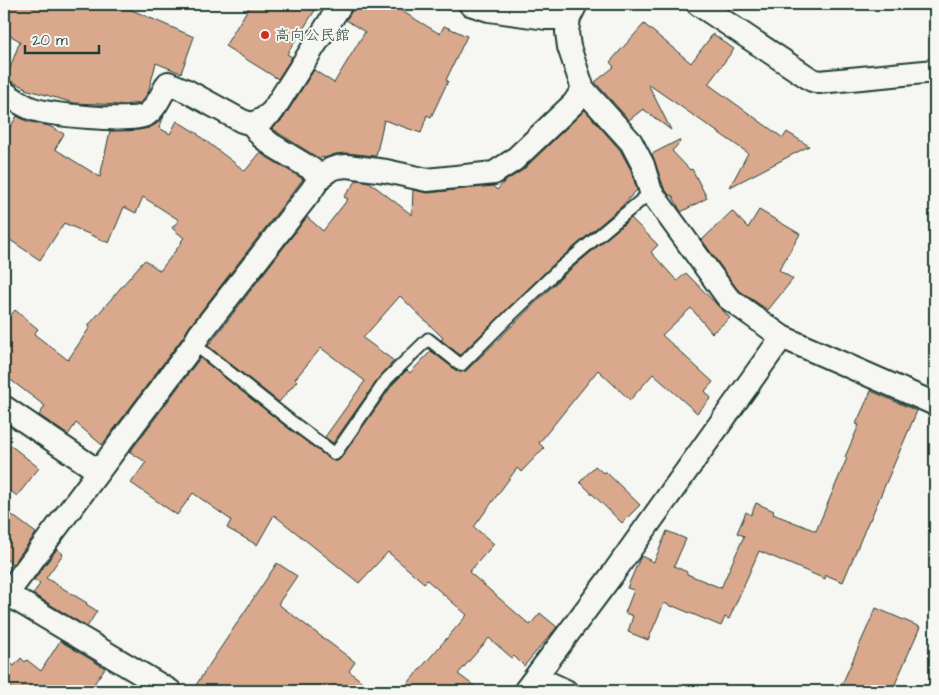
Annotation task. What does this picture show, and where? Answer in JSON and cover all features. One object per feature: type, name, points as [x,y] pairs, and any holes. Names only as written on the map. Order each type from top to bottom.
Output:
[{"type":"street","points":[[252,124],[272,112],[341,4]]},
{"type":"street","points":[[470,4],[489,10],[546,18],[572,11],[567,32],[569,47],[583,89],[631,142],[643,165],[650,192],[728,298],[782,337],[935,404]]},
{"type":"street","points":[[698,4],[812,80],[819,82],[935,71]]},
{"type":"street","points":[[4,92],[30,108],[49,112],[71,116],[130,118],[148,114],[168,83],[187,91],[242,121],[252,124],[262,137],[272,145],[321,176]]},
{"type":"street","points":[[170,691],[5,596],[159,393],[199,335],[321,176],[338,166],[386,171],[427,180],[494,172],[514,160],[574,103],[583,89]]},
{"type":"street","points":[[566,691],[530,684],[612,575],[782,337]]},
{"type":"street","points":[[4,406],[98,471]]},
{"type":"lane","points":[[194,344],[335,454],[387,380],[428,339],[461,365],[558,270],[650,192]]},
{"type":"building","points":[[4,4],[118,4],[194,37],[181,73],[156,63],[148,93],[140,103],[123,105],[74,103],[25,89],[6,79],[20,41],[4,32]]},
{"type":"building","name":"高向公民館","points":[[251,4],[319,4],[287,54],[292,57],[278,79],[225,46]]},
{"type":"building","points":[[354,4],[390,4],[440,34],[444,26],[467,36],[431,117],[427,115],[421,133],[384,120],[376,156],[346,153],[320,159],[272,128],[283,119],[314,70],[334,83],[365,32],[346,20]]},
{"type":"building","points":[[644,24],[691,63],[713,34],[734,49],[708,84],[783,138],[787,132],[809,146],[730,187],[748,153],[648,84],[671,130],[643,109],[629,120],[595,82],[614,67],[610,62]]},
{"type":"building","points":[[585,110],[620,150],[631,170],[637,190],[621,207],[554,264],[460,355],[441,340],[443,338],[400,296],[363,338],[394,361],[381,375],[333,443],[325,437],[365,381],[321,348],[279,402],[208,346],[307,217],[323,231],[348,199],[344,197],[357,180],[369,182],[412,215],[413,190],[428,193],[493,186],[497,190],[504,182],[523,170]]},
{"type":"building","points":[[17,116],[26,121],[49,126],[64,134],[55,149],[100,177],[110,131],[149,128],[158,123],[164,116],[159,128],[170,134],[177,121],[198,134],[245,171],[260,153],[303,179],[189,327],[102,445],[76,423],[68,435],[39,415],[45,406],[4,375],[4,324],[15,310],[38,329],[34,334],[68,360],[90,327],[88,326],[141,264],[145,260],[160,271],[184,238],[172,228],[179,220],[143,197],[136,213],[124,207],[109,243],[64,223],[40,260],[4,236],[4,137]]},
{"type":"building","points":[[679,140],[680,142],[672,151],[690,170],[692,169],[707,198],[681,212],[672,195],[670,196],[664,188],[652,154]]},
{"type":"building","points":[[759,210],[800,234],[779,270],[793,279],[768,310],[737,289],[702,240],[732,211],[748,228]]},
{"type":"building","points":[[631,218],[658,245],[651,252],[677,281],[686,273],[730,318],[712,333],[691,308],[662,335],[713,382],[705,391],[711,398],[697,413],[653,374],[630,400],[598,370],[539,443],[544,448],[521,472],[517,468],[474,527],[494,544],[469,572],[530,625],[540,613],[557,627],[524,666],[514,656],[512,658],[489,638],[458,674],[481,691],[401,691],[467,615],[427,580],[424,583],[388,552],[359,583],[274,515],[257,545],[227,528],[231,520],[193,493],[177,515],[131,483],[146,462],[130,452],[200,358],[288,428],[331,460],[338,461],[393,384],[407,370],[410,373],[431,351],[457,371],[466,371],[564,275]]},
{"type":"building","points":[[871,391],[917,411],[843,582],[826,575],[825,579],[759,551],[729,619],[725,617],[721,626],[664,603],[648,640],[628,632],[633,616],[625,613],[634,590],[627,588],[641,556],[654,562],[667,531],[686,539],[674,566],[687,572],[687,574],[721,588],[744,536],[737,533],[746,512],[751,515],[756,503],[774,511],[773,514],[816,531],[847,458],[845,457],[859,425],[856,424]]},
{"type":"building","points":[[4,440],[39,468],[17,496],[4,486]]},
{"type":"building","points":[[595,466],[603,473],[605,471],[640,505],[622,523],[580,482]]},
{"type":"building","points":[[4,509],[36,533],[13,564],[4,558]]},
{"type":"building","points":[[57,549],[63,554],[46,578],[97,611],[87,627],[33,594],[40,584],[34,580]]},
{"type":"building","points":[[277,563],[297,576],[278,604],[355,662],[349,671],[373,691],[192,691]]},
{"type":"building","points":[[876,608],[920,627],[892,691],[839,691]]},
{"type":"building","points":[[60,641],[105,668],[89,691],[15,691],[4,683],[4,657],[14,666],[21,658],[25,662],[27,660],[41,671]]},
{"type":"place","name":"高向公民館","points":[[265,35]]}]
